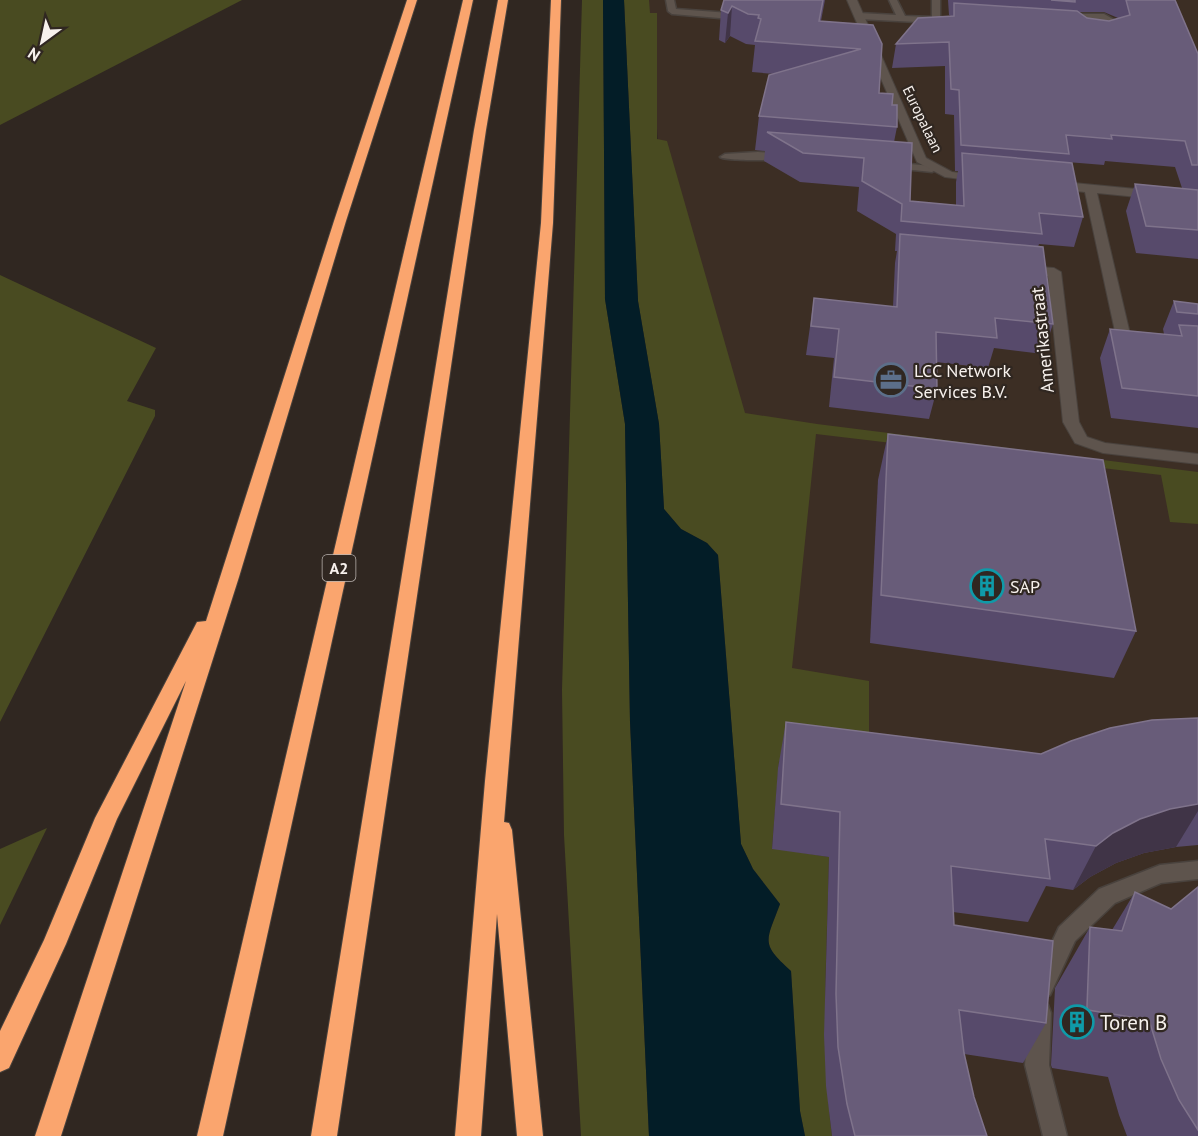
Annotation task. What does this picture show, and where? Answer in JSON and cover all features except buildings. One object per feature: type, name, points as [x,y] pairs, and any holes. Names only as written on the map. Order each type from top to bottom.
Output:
[{"type":"highway","points":[[48,1136],[230,577],[340,221],[412,0]]},
{"type":"highway","name":"A2","points":[[210,1136],[468,0]]},
{"type":"highway","points":[[324,1136],[478,142],[503,0]]},
{"type":"highway","points":[[468,1136],[496,781],[547,224],[556,0]]},
{"type":"highway","points":[[0,1059],[54,944],[106,818],[230,577]]},
{"type":"highway","points":[[496,781],[530,1136]]},
{"type":"street","name":"Europalaan","points":[[852,0],[859,23],[921,160],[932,169],[954,176],[988,179]]},
{"type":"street","points":[[1045,185],[1198,199]]},
{"type":"street","points":[[1090,189],[1123,336],[1144,346],[1155,347]]},
{"type":"street","name":"Amerikastraat","points":[[1009,268],[1054,272],[1071,422],[1081,440],[1103,448],[1198,459]]},
{"type":"lane","points":[[670,0],[672,11],[751,17]]},
{"type":"lane","points":[[892,0],[902,17]]},
{"type":"lane","points":[[936,0],[936,20]]},
{"type":"lane","points":[[1064,30],[1078,33],[1075,16],[1111,19],[1118,37],[1100,39]]},
{"type":"lane","points":[[859,23],[902,17],[948,20]]},
{"type":"lane","points":[[726,157],[758,154],[793,158]]},
{"type":"lane","points":[[874,164],[932,169]]},
{"type":"lane","points":[[1054,1136],[1037,1065],[1042,987],[1067,934],[1107,896],[1160,874],[1198,870]]},
{"type":"shaded area","points":[[646,0],[1198,0],[1198,1136],[786,1136],[658,141]]},
{"type":"green space","points":[[0,0],[242,0],[0,125]]},
{"type":"green space","points":[[582,0],[603,0],[605,299],[625,424],[630,721],[649,1136],[581,1136],[564,835],[562,690]]},
{"type":"green space","points":[[624,0],[649,0],[650,13],[657,13],[657,139],[667,141],[745,413],[1198,472],[1198,524],[1170,522],[1161,475],[816,434],[792,668],[869,681],[869,773],[779,761],[772,848],[829,857],[825,1031],[832,1136],[805,1136],[800,1111],[791,971],[774,954],[769,941],[771,927],[780,904],[753,869],[741,844],[718,555],[707,543],[681,529],[664,509],[659,424],[638,301]]},
{"type":"green space","points":[[0,275],[156,348],[127,401],[155,410],[155,416],[0,722]]},
{"type":"green space","points":[[47,828],[0,925],[0,849]]},
{"type":"water","points":[[603,0],[624,0],[638,301],[659,424],[664,509],[681,529],[707,543],[718,555],[741,844],[753,869],[780,904],[771,927],[769,941],[774,954],[791,971],[800,1111],[805,1136],[649,1136],[630,721],[625,424],[605,299]]},
{"type":"place","name":"LCC Network Services B.V.","points":[[891,380]]},
{"type":"place","name":"SAP","points":[[987,586]]},
{"type":"place","name":"Toren B","points":[[1077,1022]]}]
